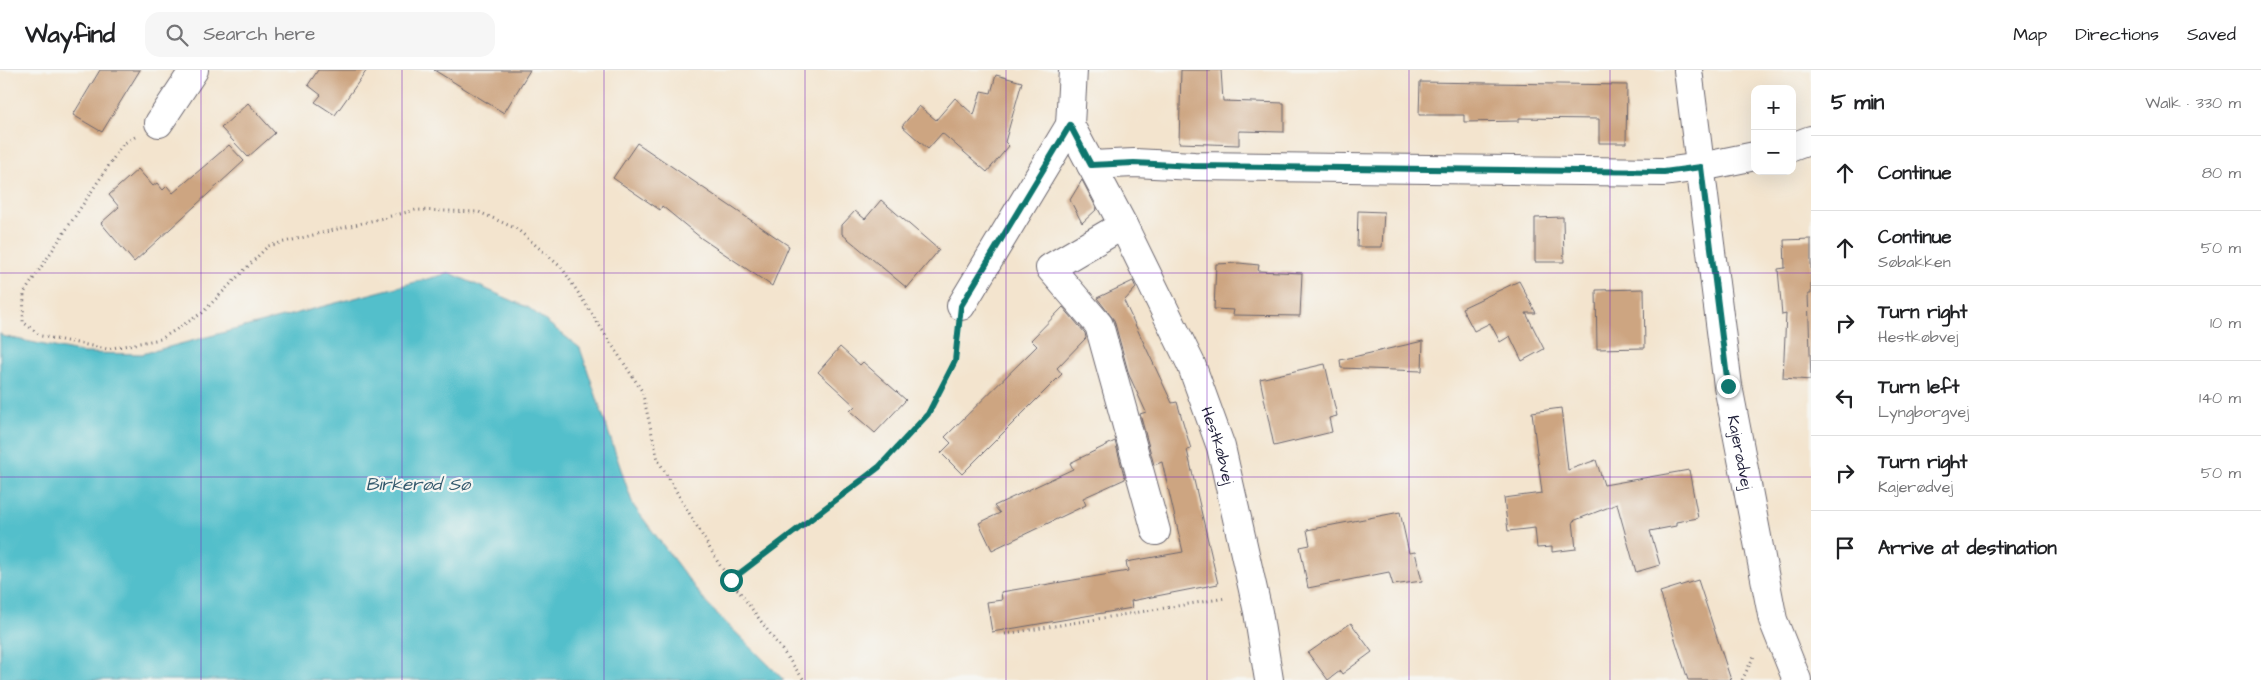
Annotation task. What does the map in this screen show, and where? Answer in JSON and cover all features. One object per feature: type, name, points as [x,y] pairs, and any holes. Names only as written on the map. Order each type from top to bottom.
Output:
[{"type":"street","points":[[159,123],[194,70]]},
{"type":"street","points":[[961,306],[1070,125],[1073,70]]},
{"type":"street","name":"Kajerødvej","points":[[1688,70],[1730,396],[1773,620],[1797,680]]},
{"type":"street","name":"Hestkøbvej","points":[[1070,125],[1123,224],[1191,364],[1221,447],[1254,594],[1269,680]]},
{"type":"street","points":[[1796,146],[1811,140]]},
{"type":"street","points":[[1091,165],[1134,163],[1194,166],[1664,172],[1751,157]]},
{"type":"street","points":[[1123,224],[1050,268],[1100,325],[1156,530]]},
{"type":"path","points":[[159,123],[123,144],[24,292],[24,322],[31,329],[41,336],[107,349],[161,339],[202,313],[268,246],[416,210],[479,212],[517,229],[562,268],[642,391],[658,460],[731,580],[804,680]]},
{"type":"path","points":[[731,580],[879,467],[928,414],[955,361],[961,306]]},
{"type":"path","points":[[1005,634],[1254,594]]},
{"type":"water","name":"Birkerød Sø","points":[[450,273],[529,308],[580,348],[633,505],[707,604],[784,680],[0,680],[0,333],[2,336],[83,353],[142,354]]},
{"type":"building","points":[[100,70],[140,70],[102,132],[73,115]]},
{"type":"building","points":[[318,70],[367,70],[335,115],[315,102],[321,95],[308,85]]},
{"type":"building","points":[[434,70],[530,70],[504,113]]},
{"type":"building","points":[[1181,70],[1221,70],[1223,101],[1284,103],[1284,132],[1239,131],[1239,145],[1179,143]]},
{"type":"building","points":[[996,75],[1022,82],[1005,142],[1009,146],[987,172],[942,133],[928,149],[902,126],[919,106],[936,120],[955,98],[974,115],[981,91],[991,93]]},
{"type":"building","points":[[1420,82],[1627,85],[1626,143],[1599,143],[1599,119],[1519,118],[1519,121],[1464,122],[1464,115],[1419,115]]},
{"type":"building","points":[[248,103],[275,133],[248,157],[221,128]]},
{"type":"building","points":[[637,143],[789,246],[772,286],[701,238],[662,206],[660,210],[613,178]]},
{"type":"building","points":[[229,145],[244,161],[134,262],[101,223],[119,207],[109,195],[138,169],[153,186],[157,183],[163,190],[167,186],[173,193]]},
{"type":"building","points":[[1082,180],[1097,209],[1082,223],[1070,200]]},
{"type":"building","points":[[881,200],[939,250],[907,288],[842,234],[842,225],[855,211],[865,219]]},
{"type":"building","points":[[1358,211],[1384,212],[1382,247],[1357,247]]},
{"type":"building","points":[[1563,217],[1564,262],[1535,262],[1535,218]]},
{"type":"building","points":[[1811,239],[1811,294],[1808,294],[1811,380],[1783,378],[1786,314],[1782,315],[1778,269],[1785,268],[1784,240]]},
{"type":"building","points":[[1239,263],[1259,265],[1258,271],[1302,273],[1300,316],[1233,315],[1234,310],[1214,309],[1216,264]]},
{"type":"building","points":[[1133,281],[1136,288],[1124,301],[1172,403],[1177,402],[1191,449],[1187,450],[1218,584],[1131,601],[1132,608],[992,632],[987,602],[1002,600],[1001,592],[1128,571],[1126,562],[1183,552],[1162,462],[1154,465],[1140,414],[1146,412],[1129,375],[1114,320],[1097,298]]},
{"type":"building","points":[[1519,281],[1536,313],[1526,313],[1544,349],[1522,361],[1510,336],[1500,342],[1490,323],[1474,331],[1462,308]]},
{"type":"building","points":[[1644,289],[1645,348],[1597,349],[1596,290]]},
{"type":"building","points":[[1063,307],[1085,333],[1086,338],[1057,368],[1062,374],[962,474],[941,453],[951,443],[945,437],[1037,346],[1031,340]]},
{"type":"building","points":[[1423,341],[1422,371],[1341,368],[1340,360]]},
{"type":"building","points":[[840,347],[860,365],[863,362],[906,400],[875,433],[850,411],[855,406],[818,372]]},
{"type":"building","points":[[1325,364],[1337,416],[1329,418],[1332,432],[1274,446],[1260,379]]},
{"type":"building","points":[[1561,408],[1568,470],[1596,460],[1604,485],[1689,470],[1698,518],[1676,522],[1676,526],[1650,531],[1660,565],[1636,572],[1617,504],[1573,521],[1576,549],[1552,552],[1552,547],[1537,548],[1535,528],[1508,531],[1504,498],[1542,493],[1532,412]]},
{"type":"building","points":[[1115,441],[1125,479],[1083,498],[1086,505],[992,550],[979,523],[1000,513],[994,506],[1073,469],[1070,463]]},
{"type":"building","points":[[1400,512],[1409,553],[1415,552],[1422,581],[1393,585],[1389,572],[1308,588],[1300,547],[1310,545],[1307,530]]},
{"type":"building","points":[[1698,580],[1731,680],[1688,680],[1660,592]]},
{"type":"building","points":[[1351,623],[1372,652],[1342,674],[1340,671],[1328,680],[1308,653]]},
{"type":"route","points":[[731,580],[879,467],[928,414],[955,361],[961,306],[1070,125],[1091,165],[1134,163],[1194,166],[1664,172],[1701,167],[1728,386]]}]
